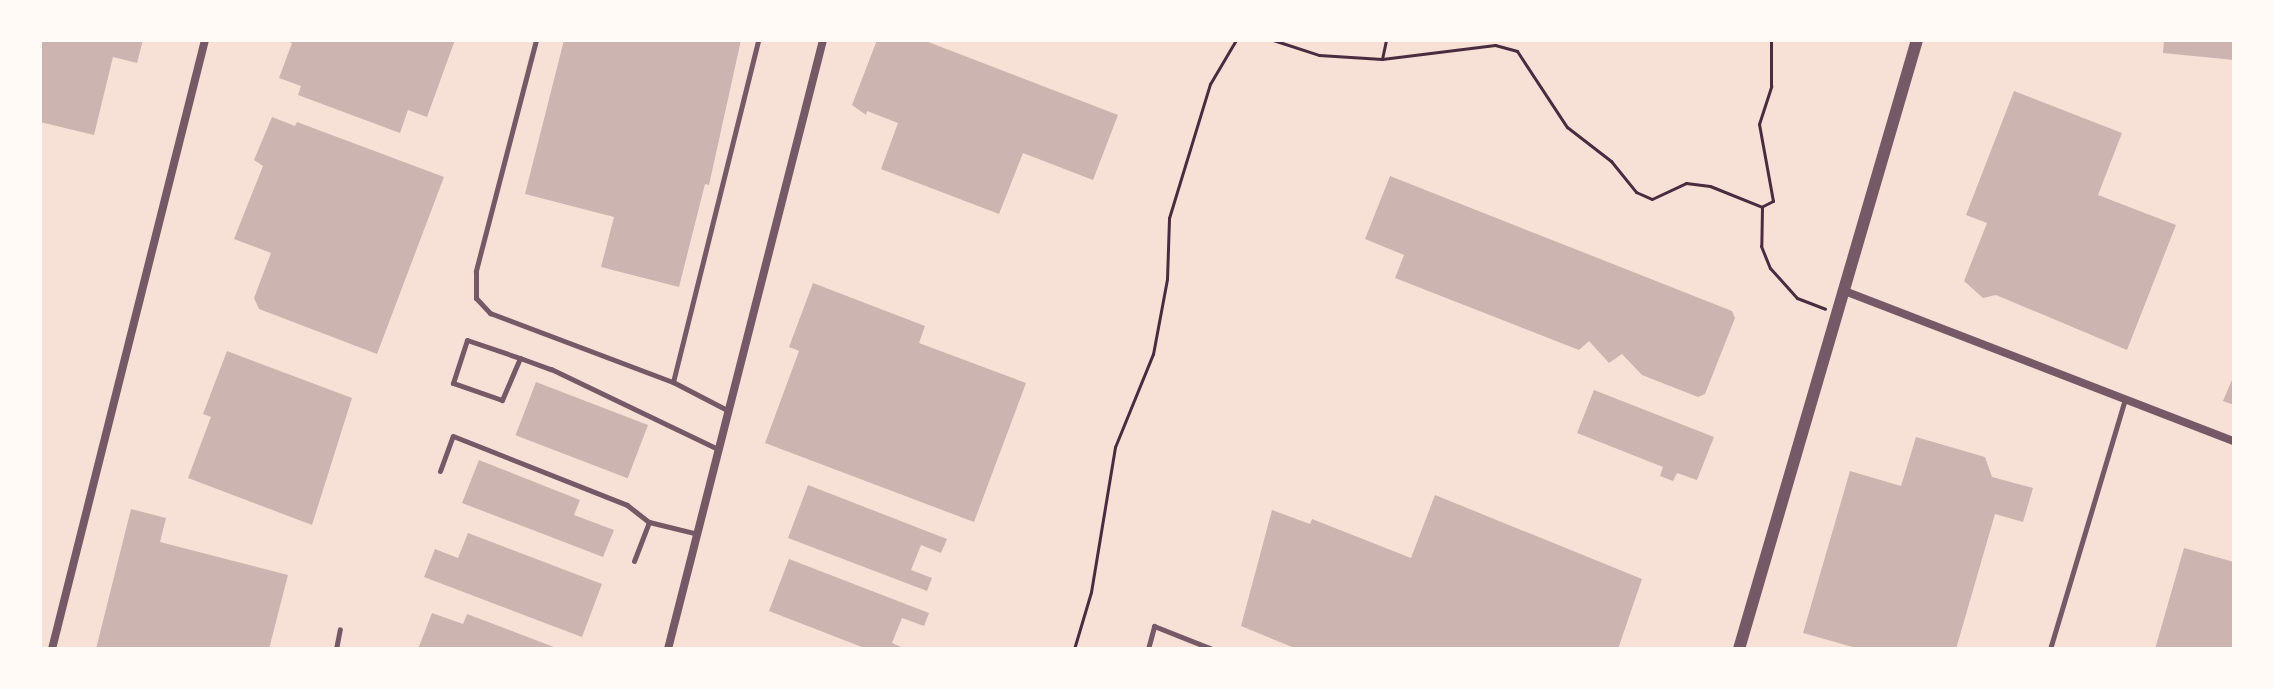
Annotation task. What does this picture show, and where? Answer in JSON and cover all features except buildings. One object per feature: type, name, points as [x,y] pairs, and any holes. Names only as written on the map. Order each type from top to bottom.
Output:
[{"type":"street","points":[[52,649],[205,40]]},
{"type":"street","points":[[668,649],[823,40]]},
{"type":"street","points":[[1739,649],[1917,40]]},
{"type":"street","points":[[1842,290],[2234,441]]},
{"type":"lane","points":[[536,40],[476,271],[476,298],[490,313],[673,382],[729,411]]},
{"type":"lane","points":[[673,382],[758,40]]},
{"type":"lane","points":[[520,358],[502,400],[453,383],[467,340],[520,358],[719,449]]},
{"type":"lane","points":[[2050,649],[2125,399]]},
{"type":"lane","points":[[440,471],[453,436],[627,505],[649,522],[699,535]]},
{"type":"lane","points":[[634,561],[649,522]]},
{"type":"lane","points":[[1148,649],[1154,626],[1212,649]]},
{"type":"lane","points":[[336,649],[340,629]]},
{"type":"path","points":[[1074,649],[1091,592],[1115,447],[1153,354],[1167,279],[1169,218],[1210,84],[1236,40]]},
{"type":"path","points":[[1273,40],[1319,55],[1382,59],[1495,45],[1517,51],[1567,127],[1611,161],[1636,192],[1652,199],[1686,183],[1710,186],[1762,207]]},
{"type":"path","points":[[1382,59],[1386,40]]},
{"type":"path","points":[[1762,207],[1773,201],[1759,124],[1771,86],[1771,40]]},
{"type":"path","points":[[1762,207],[1761,246],[1770,268],[1797,298],[1836,313]]}]
